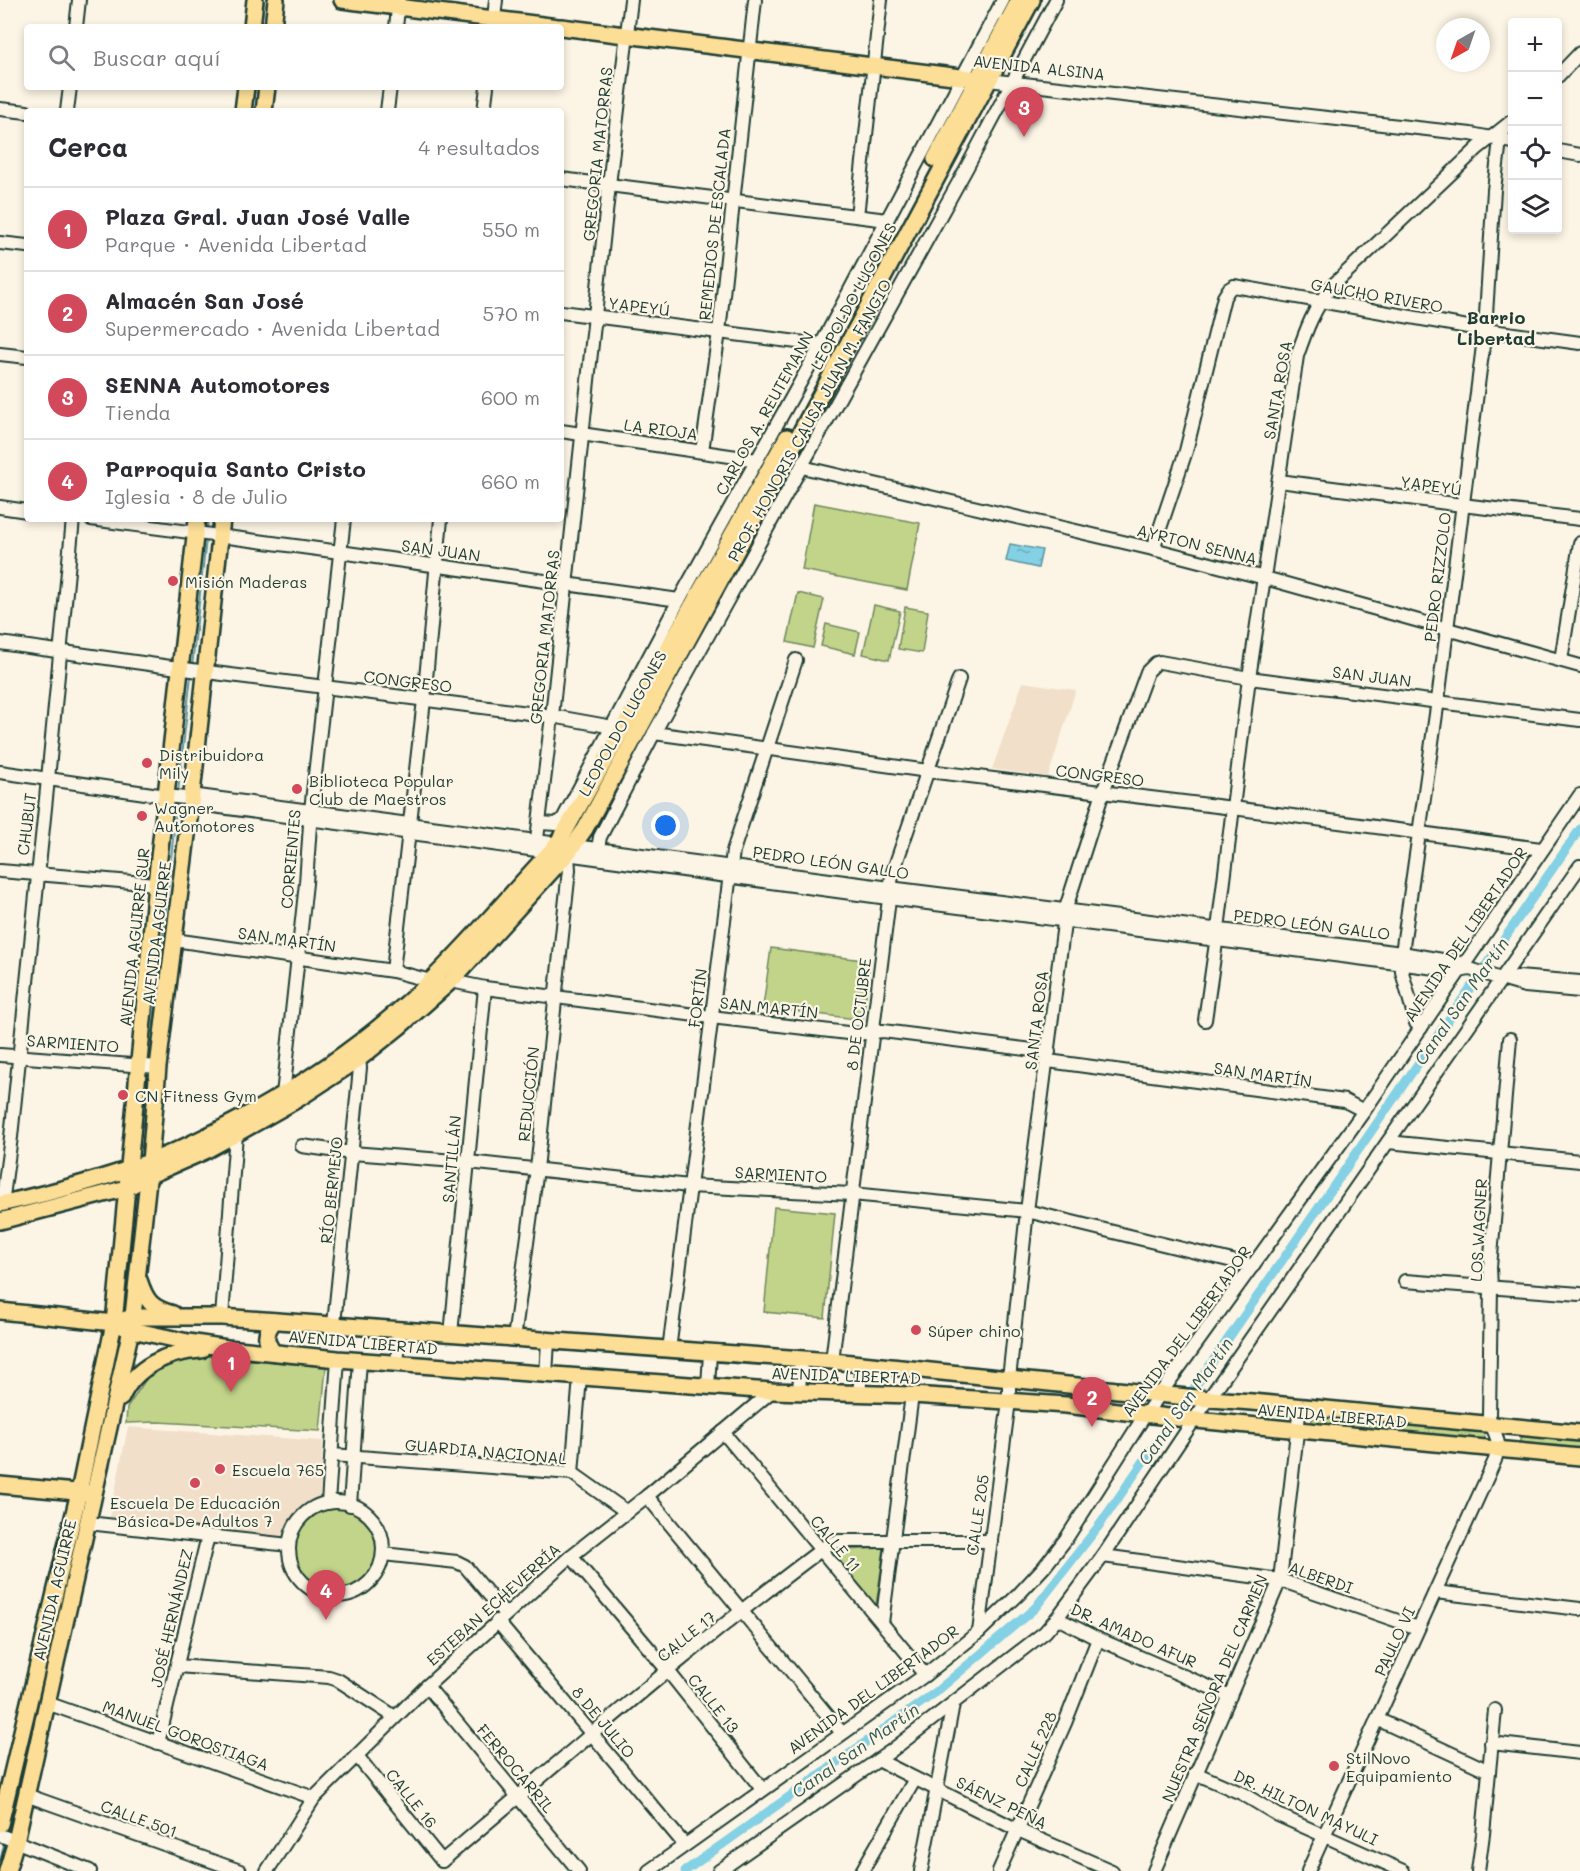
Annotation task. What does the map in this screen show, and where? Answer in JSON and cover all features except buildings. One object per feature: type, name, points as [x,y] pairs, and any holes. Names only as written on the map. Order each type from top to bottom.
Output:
[{"type":"main road","points":[[252,24],[255,0]]},
{"type":"main road","points":[[273,24],[276,0]]},
{"type":"main road","name":"AVENIDA ALSINA","points":[[342,0],[399,4],[493,23],[510,24]]},
{"type":"main road","name":"LEOPOLDO LUGONES","points":[[0,1221],[127,1188],[149,1169],[283,1095],[356,1046],[387,1021],[562,848],[585,829],[783,465],[975,79],[1019,0]]},
{"type":"main road","name":"LEOPOLDO LUGONES","points":[[975,79],[1032,0]]},
{"type":"main road","name":"AVENIDA ALSINA","points":[[564,27],[975,79]]},
{"type":"main road","points":[[243,108],[246,90]]},
{"type":"main road","points":[[264,108],[267,90]]},
{"type":"main road","name":"AVENIDA AGUIRRE SUR","points":[[189,799],[192,670],[206,531]]},
{"type":"main road","name":"AVENIDA AGUIRRE SUR","points":[[114,1323],[129,1169],[149,1066],[156,884],[168,796],[192,670],[206,531]]},
{"type":"main road","name":"AVENIDA AGUIRRE","points":[[149,1169],[149,1066],[174,940],[189,799]]},
{"type":"main road","name":"LEOPOLDO LUGONES","points":[[1,1204],[70,1187],[129,1169],[149,1169],[203,1152],[298,1099],[359,1059],[451,981],[562,848]]},
{"type":"main road","points":[[132,1323],[149,1169]]},
{"type":"main road","points":[[138,1275],[146,1298],[154,1307],[184,1317]]},
{"type":"main road","name":"AVENIDA LIBERTAD","points":[[0,1311],[114,1323],[184,1317],[222,1317],[832,1361],[1203,1399],[1580,1433]]},
{"type":"main road","points":[[273,1352],[265,1336],[274,1321]]},
{"type":"main road","name":"AVENIDA AGUIRRE","points":[[7,1871],[6,1835],[114,1323]]},
{"type":"main road","name":"AVENIDA AGUIRRE","points":[[6,1835],[26,1795],[132,1323]]},
{"type":"main road","name":"AVENIDA LIBERTAD","points":[[132,1323],[188,1342],[338,1359],[708,1387],[912,1395],[1066,1405],[1190,1420],[1580,1456]]},
{"type":"main road","points":[[111,1420],[126,1387],[136,1376],[165,1357],[181,1352],[227,1348]]},
{"type":"main road","points":[[0,1485],[95,1493]]},
{"type":"street","points":[[76,24],[79,0]]},
{"type":"street","points":[[493,23],[496,0]]},
{"type":"street","name":"GREGORIA MATORRAS","points":[[536,844],[584,434],[609,185],[631,0]]},
{"type":"street","name":"REMEDIOS DE ESCALADA","points":[[702,451],[719,332],[755,0]]},
{"type":"street","points":[[857,216],[881,0]]},
{"type":"street","name":"CARLOS A. REUTEMANN","points":[[540,822],[556,824],[563,819],[679,600],[888,220],[975,79],[1003,0]]},
{"type":"street","name":"PROF. HONORIS CAUSA JUAN M. FANGIO","points":[[597,853],[600,837],[654,734],[1056,0]]},
{"type":"street","points":[[396,24],[399,4]]},
{"type":"street","points":[[1561,72],[1580,53]]},
{"type":"street","name":"AVENIDA ALSINA","points":[[975,79],[1459,132],[1501,140]]},
{"type":"street","points":[[68,108],[70,90]]},
{"type":"street","points":[[387,108],[390,90]]},
{"type":"street","points":[[484,108],[487,90]]},
{"type":"street","points":[[0,109],[24,112]]},
{"type":"street","name":"PEDRO RIZZOLO","points":[[1421,1028],[1416,1023],[1402,972],[1402,958],[1438,700],[1485,330],[1494,190],[1501,140],[1508,126]]},
{"type":"street","name":"SANTA ROSA","points":[[1205,1020],[1218,934],[1249,678],[1297,356],[1319,302],[1342,276],[1501,140]]},
{"type":"street","points":[[1562,152],[1580,155]]},
{"type":"street","points":[[564,179],[888,220]]},
{"type":"street","points":[[0,243],[24,246]]},
{"type":"street","name":"GAUCHO RIVERO","points":[[1153,549],[1186,451],[1224,297],[1234,286],[1485,330],[1580,343]]},
{"type":"street","name":"YAPEYÚ","points":[[564,312],[821,345]]},
{"type":"street","points":[[0,354],[24,357]]},
{"type":"street","name":"LA RIOJA","points":[[564,431],[757,460]]},
{"type":"street","name":"AYRTON SENNA","points":[[802,467],[1153,549],[1580,666]]},
{"type":"street","name":"YAPEYÚ","points":[[1279,481],[1462,506],[1580,519]]},
{"type":"street","points":[[0,507],[24,511]]},
{"type":"street","name":"CHUBUT","points":[[1,1204],[20,1056],[73,522]]},
{"type":"street","name":"SAN JUAN","points":[[120,522],[206,531],[679,600]]},
{"type":"street","name":"CORRIENTES","points":[[283,1095],[306,883],[310,815],[344,522]]},
{"type":"street","points":[[393,971],[424,700],[441,522]]},
{"type":"street","points":[[1561,660],[1580,543]]},
{"type":"street","name":"CONGRESO","points":[[0,643],[552,716],[613,727]]},
{"type":"street","name":"FORTÍN","points":[[669,1350],[735,841],[796,660]]},
{"type":"street","name":"SANTA ROSA","points":[[1009,1401],[1009,1379],[1027,1211],[1065,914],[1103,792],[1147,672],[1156,663],[1160,663]]},
{"type":"street","name":"SAN JUAN","points":[[1160,663],[1249,678],[1438,700],[1580,720]]},
{"type":"street","name":"8 DE OCTUBRE","points":[[832,1361],[889,893],[895,865],[959,680]]},
{"type":"street","name":"CONGRESO","points":[[654,734],[1541,849]]},
{"type":"street","name":"PEDRO LEÓN GALLO","points":[[0,772],[889,893],[1402,958],[1465,968],[1525,986],[1580,992]]},
{"type":"street","name":"AVENIDA DEL LIBERTADOR","points":[[649,1871],[925,1675],[979,1632],[1044,1567],[1152,1416],[1253,1266],[1465,968],[1541,849],[1580,795]]},
{"type":"street","name":"REDUCCIÓN","points":[[514,1339],[537,1169],[569,870],[562,848]]},
{"type":"street","points":[[719,1871],[878,1760],[1045,1632],[1058,1618],[1102,1556],[1203,1399],[1388,1142],[1497,978],[1580,866]]},
{"type":"street","points":[[0,871],[156,884]]},
{"type":"street","name":"SAN MARTÍN","points":[[174,940],[393,971],[430,981]]},
{"type":"street","name":"PEDRO LEÓN GALLO","points":[[1497,978],[1518,977],[1580,982]]},
{"type":"street","name":"SAN MARTÍN","points":[[451,981],[484,988],[856,1034],[883,1031],[1345,1101],[1364,1111]]},
{"type":"street","name":"SANTILLÁN","points":[[451,1334],[484,988]]},
{"type":"street","name":"LOS WAGNER","points":[[1490,1424],[1490,1267],[1510,1038]]},
{"type":"street","name":"SARMIENTO","points":[[0,1055],[149,1066]]},
{"type":"street","name":"RÍO BERMEJO","points":[[334,1324],[352,1153],[359,1059]]},
{"type":"street","points":[[222,1317],[236,1134]]},
{"type":"street","points":[[1388,1142],[1580,1161]]},
{"type":"street","name":"SARMIENTO","points":[[302,1146],[352,1153],[468,1162],[689,1186],[852,1194],[1027,1211],[1253,1266]]},
{"type":"street","points":[[1405,1281],[1580,1294]]},
{"type":"street","points":[[397,1364],[400,1330]]},
{"type":"street","points":[[546,1375],[548,1341]]},
{"type":"street","points":[[708,1387],[711,1353]]},
{"type":"street","points":[[328,1503],[338,1359]]},
{"type":"street","points":[[799,1392],[801,1359]]},
{"type":"street","points":[[350,1505],[360,1361]]},
{"type":"street","points":[[859,1393],[862,1364]]},
{"type":"street","points":[[572,1473],[579,1377]]},
{"type":"street","name":"ESTEBAN ECHEVERRÍA","points":[[267,1871],[314,1798],[427,1686],[571,1556],[647,1496],[772,1391]]},
{"type":"street","points":[[882,1623],[912,1395]]},
{"type":"street","name":"CALLE 205","points":[[979,1632],[1009,1401]]},
{"type":"street","name":"NUESTRA SEÑORA DEL CARMEN","points":[[1154,1871],[1280,1580],[1300,1406]]},
{"type":"street","points":[[1490,1424],[1498,1448]]},
{"type":"street","name":"CALLE 11","points":[[723,1432],[925,1675]]},
{"type":"street","name":"PAULO VI","points":[[1308,1871],[1495,1460],[1498,1448]]},
{"type":"street","name":"GUARDIA NACIONAL","points":[[332,1455],[572,1473],[627,1512]]},
{"type":"street","points":[[647,1496],[842,1733]]},
{"type":"street","points":[[328,1503],[350,1505],[364,1512],[375,1524],[381,1538],[382,1554],[378,1570],[369,1583],[355,1592],[340,1596],[323,1595],[309,1588],[297,1576],[290,1562],[289,1545],[293,1530],[301,1517],[314,1508],[328,1503]]},
{"type":"street","points":[[88,1522],[289,1545]]},
{"type":"street","name":"JOSÉ HERNÁNDEZ","points":[[158,1743],[208,1536]]},
{"type":"street","name":"CALLE 17","points":[[441,1866],[518,1797],[668,1671],[829,1544],[839,1540],[991,1541]]},
{"type":"street","name":"8 DE JULIO","points":[[382,1554],[457,1562],[465,1566],[501,1618],[684,1844]]},
{"type":"street","name":"CALLE 13","points":[[571,1556],[668,1671],[762,1789]]},
{"type":"street","name":"ALBERDI","points":[[1102,1556],[1280,1580],[1418,1628]]},
{"type":"street","points":[[1435,1592],[1580,1610]]},
{"type":"street","name":"DR. AMADO AFUR","points":[[1058,1618],[1098,1639],[1230,1696]]},
{"type":"street","name":"CALLE 228","points":[[999,1871],[1065,1724],[1098,1639]]},
{"type":"street","points":[[177,1666],[329,1677],[338,1680],[395,1717]]},
{"type":"street","name":"FERROCARRIL","points":[[427,1686],[579,1871]]},
{"type":"street","name":"MANUEL GOROSTIAGA","points":[[47,1703],[314,1798]]},
{"type":"street","points":[[921,1871],[953,1704]]},
{"type":"street","points":[[1478,1871],[1495,1710]]},
{"type":"street","points":[[1377,1719],[1489,1771]]},
{"type":"street","points":[[1491,1743],[1580,1753]]},
{"type":"street","name":"CALLE 16","points":[[357,1756],[441,1866]]},
{"type":"street","name":"SÁENZ PEÑA","points":[[878,1760],[1018,1830],[1112,1871]]},
{"type":"street","name":"DR. HILTON MAYULI","points":[[1195,1773],[1243,1794],[1278,1815],[1403,1871]]},
{"type":"street","points":[[862,1871],[915,1779]]},
{"type":"street","name":"CALLE 501","points":[[26,1795],[240,1871]]},
{"type":"street","points":[[6,1835],[90,1871]]},
{"type":"shaded area","points":[[1023,682],[1076,690],[1048,777],[992,769]]},
{"type":"shaded area","name":"Escuela 765","points":[[128,1427],[323,1441],[320,1496],[308,1503],[300,1512],[288,1527],[284,1537],[109,1520]]},
{"type":"green space","points":[[814,503],[920,523],[907,590],[802,570]]},
{"type":"green space","points":[[798,593],[824,599],[813,648],[787,642]]},
{"type":"green space","points":[[874,605],[900,611],[889,660],[863,654]]},
{"type":"green space","points":[[905,607],[928,611],[922,653],[898,649]]},
{"type":"green space","points":[[826,624],[860,632],[855,654],[821,646]]},
{"type":"green space","points":[[771,948],[870,961],[863,1020],[763,1007]]},
{"type":"green space","points":[[774,1207],[835,1213],[825,1318],[764,1312]]},
{"type":"green space","points":[[210,1356],[326,1367],[320,1431],[158,1422],[126,1423],[127,1408],[148,1376],[175,1359]]},
{"type":"green space","points":[[1315,1416],[1481,1430],[1485,1437],[1482,1440],[1311,1425]]},
{"type":"green space","points":[[1524,1436],[1580,1441],[1580,1451],[1523,1446],[1520,1444],[1520,1438]]},
{"type":"green space","points":[[335,1508],[351,1511],[364,1520],[373,1533],[376,1549],[373,1565],[364,1578],[351,1587],[335,1590],[319,1587],[306,1578],[297,1565],[294,1549],[297,1533],[306,1520],[319,1511]]},
{"type":"green space","points":[[884,1548],[876,1606],[836,1556],[843,1550]]},
{"type":"water","points":[[1010,544],[1042,550],[1038,568],[1006,561]]},
{"type":"waterway","points":[[261,24],[264,0]]},
{"type":"waterway","points":[[252,108],[255,90]]},
{"type":"waterway","points":[[207,530],[208,522]]},
{"type":"waterway","points":[[192,667],[206,539]]},
{"type":"waterway","points":[[178,792],[191,676]]},
{"type":"waterway","points":[[150,1061],[177,801]]},
{"type":"waterway","name":"Canal San Martín","points":[[685,1871],[936,1692],[1035,1608],[1101,1523],[1580,829]]},
{"type":"waterway","points":[[141,1159],[149,1070]]},
{"type":"waterway","points":[[135,1234],[137,1196]]},
{"type":"waterway","points":[[92,1469],[98,1443]]},
{"type":"waterway","points":[[8,1832],[58,1619]]},
{"type":"waterway","points":[[0,1861],[5,1841]]},
{"type":"place","name":"SENNA Automotores","points":[[1024,137]]},
{"type":"place","name":"Misión Maderas","points":[[173,581]]},
{"type":"place","name":"Distribuidora Mily","points":[[147,763]]},
{"type":"place","name":"Biblioteca Popular Club de Maestros","points":[[297,789]]},
{"type":"place","name":"Wagner Automotores","points":[[142,816]]},
{"type":"place","name":"CN Fitness Gym","points":[[123,1095]]},
{"type":"place","name":"Súper chino","points":[[916,1330]]},
{"type":"place","name":"Plaza Gral. Juan José Valle","points":[[231,1392]]},
{"type":"place","name":"Almacén San José","points":[[1092,1427]]},
{"type":"place","name":"Escuela 765","points":[[220,1469]]},
{"type":"place","name":"Escuela De Educación Básica De Adultos 7","points":[[195,1483]]},
{"type":"place","name":"Parroquia Santo Cristo","points":[[326,1620]]},
{"type":"place","name":"StilNovo Equipamiento","points":[[1334,1766]]},
{"type":"district","name":"Barrio Libertad","points":[[1496,327]]}]
